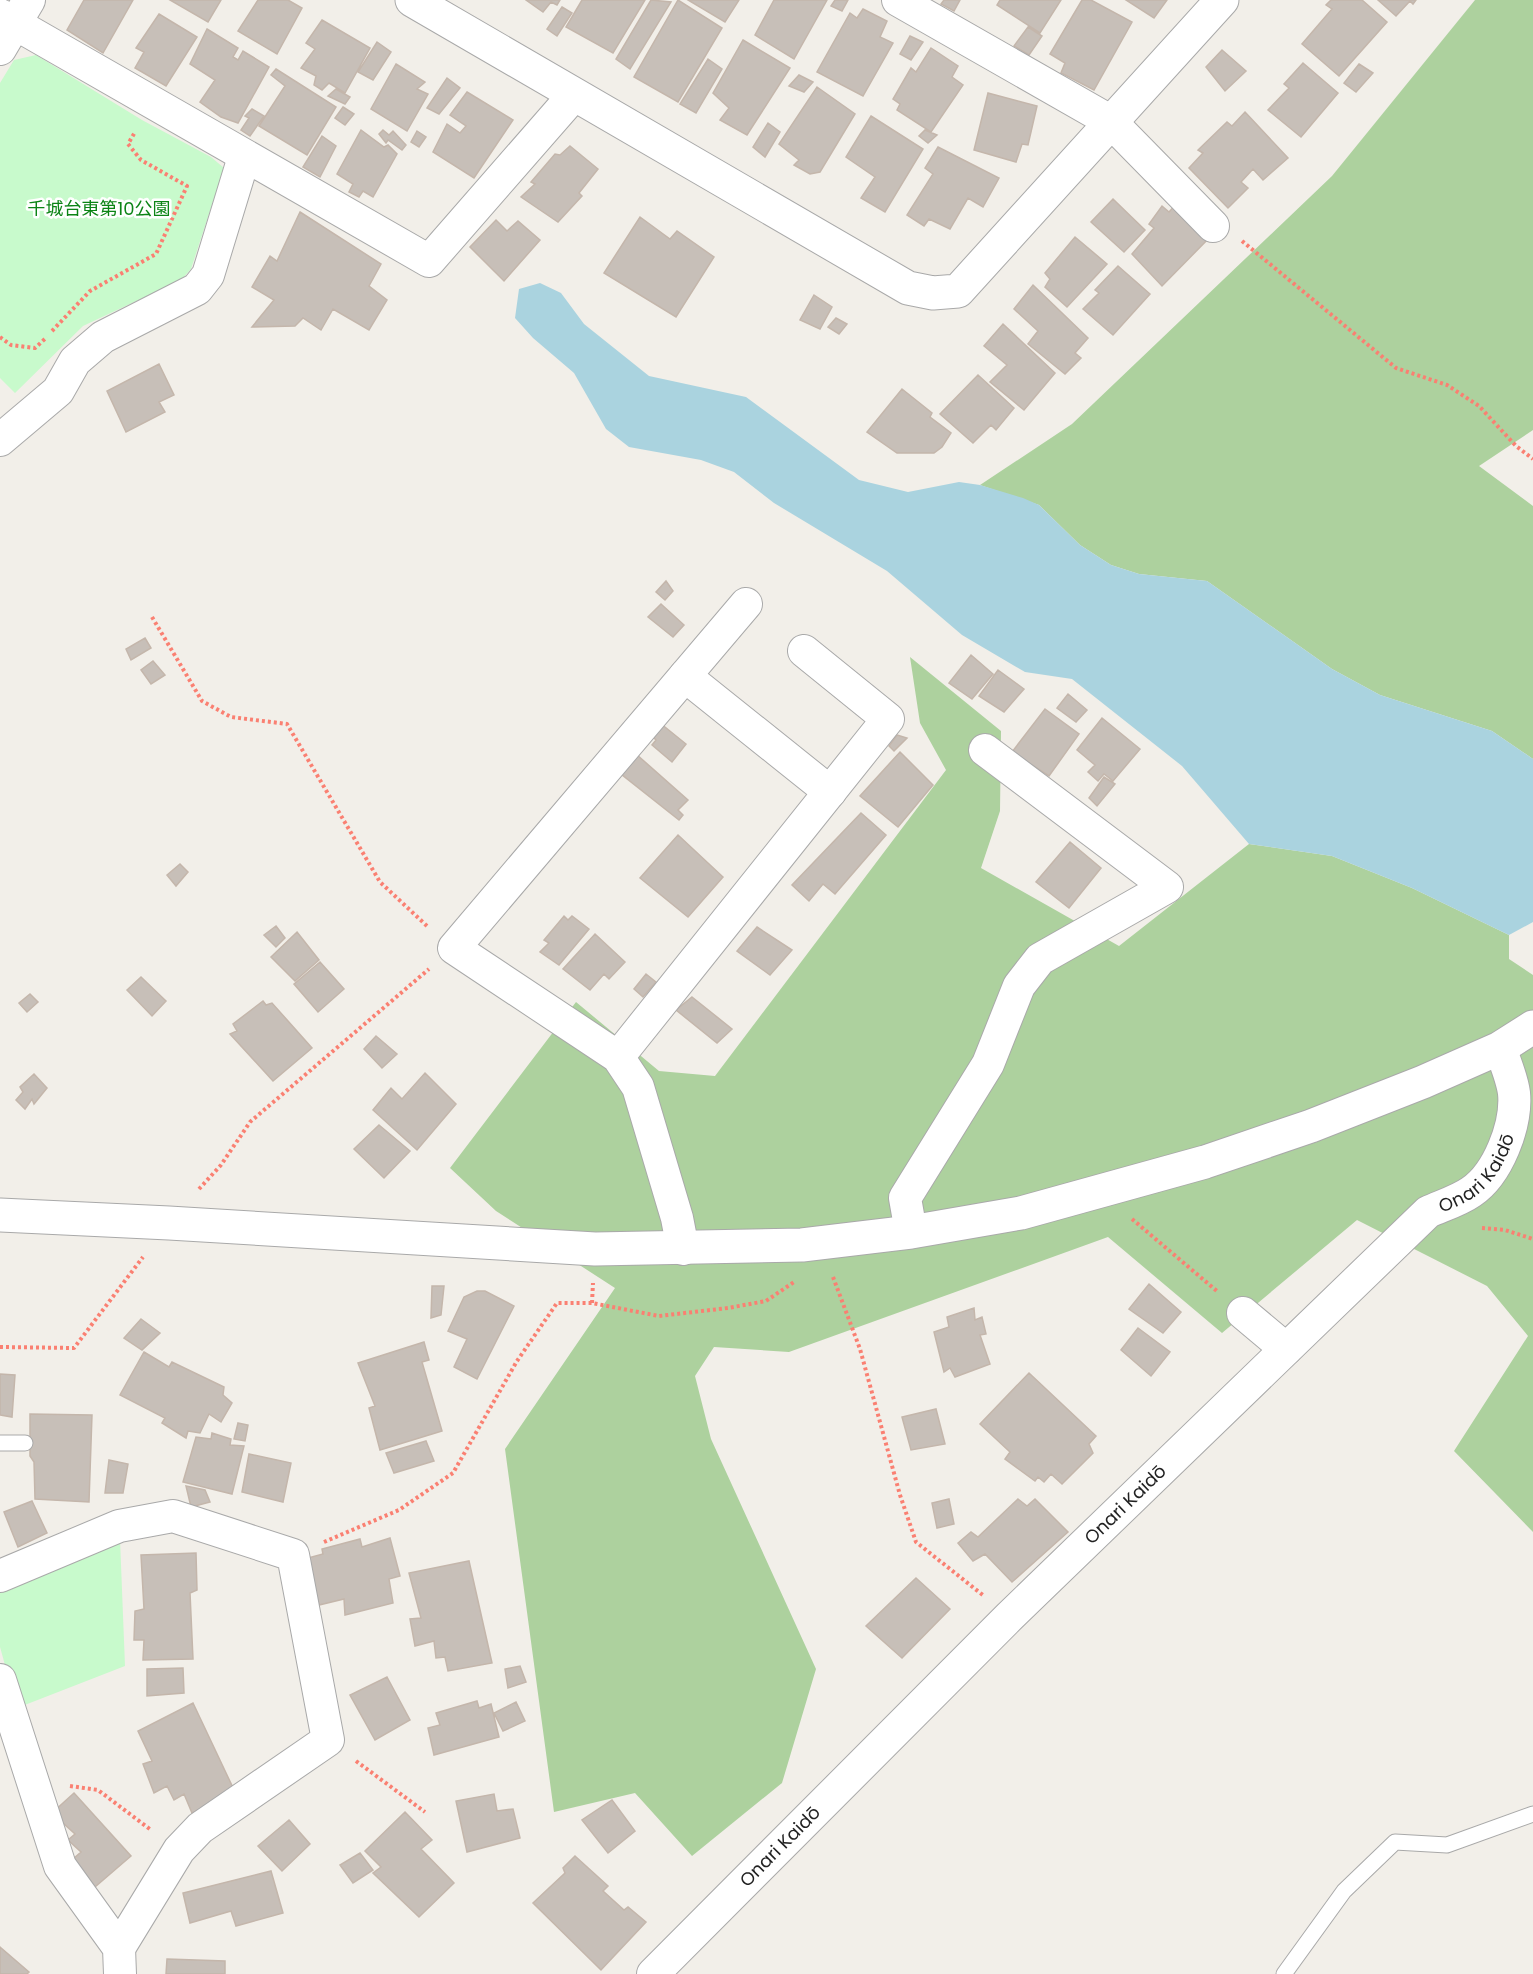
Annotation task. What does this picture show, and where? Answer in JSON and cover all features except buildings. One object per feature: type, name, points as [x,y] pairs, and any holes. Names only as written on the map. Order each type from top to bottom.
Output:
[{"type":"street","points":[[412,0],[573,96],[908,288],[933,293],[958,291],[1222,0]]},
{"type":"street","points":[[898,0],[1110,121],[1213,226]]},
{"type":"street","points":[[11,22],[429,261],[573,96]]},
{"type":"street","points":[[0,440],[58,391],[75,361],[104,337],[197,289],[208,275],[244,157]]},
{"type":"street","points":[[683,1249],[677,1218],[638,1087],[618,1057],[453,949],[746,604]]},
{"type":"street","points":[[618,1057],[888,719],[804,651]]},
{"type":"street","points":[[685,676],[830,792]]},
{"type":"street","points":[[911,1232],[905,1198],[988,1064],[1019,986],[1040,959],[1167,887],[985,750]]},
{"type":"street","points":[[0,1215],[595,1249],[683,1249],[811,1244],[911,1232],[1020,1213],[1101,1193],[1206,1162],[1311,1126],[1500,1048],[1533,1028]]},
{"type":"street","name":"Onari Kaidō","points":[[653,1974],[1009,1617],[1428,1212],[1471,1192],[1491,1170],[1505,1148],[1512,1115],[1514,1092],[1500,1048]]},
{"type":"street","points":[[1243,1313],[1286,1349]]},
{"type":"street","points":[[0,1576],[119,1526],[173,1516],[292,1555],[328,1740],[200,1828],[179,1850],[119,1961],[60,1866],[0,1680]]},
{"type":"lane","points":[[0,1443],[25,1443]]},
{"type":"lane","points":[[1284,1974],[1344,1891],[1395,1842],[1447,1845],[1533,1814]]},
{"type":"path","points":[[0,337],[11,345],[34,348],[90,291],[156,254],[187,186],[141,160],[128,144],[152,103]]},
{"type":"path","points":[[1213,226],[1239,239],[1396,368],[1447,385],[1479,406],[1516,446],[1533,459]]},
{"type":"path","points":[[0,1347],[74,1348],[169,1223],[221,1164],[250,1122],[453,949],[380,882],[287,724],[231,717],[202,701],[152,617]]},
{"type":"path","points":[[1101,1193],[1243,1313]]},
{"type":"path","points":[[292,1555],[399,1510],[453,1473],[517,1361],[557,1303],[592,1303],[660,1316],[728,1308],[766,1300],[794,1282],[811,1244]]},
{"type":"path","points":[[811,1244],[860,1349],[916,1542],[1009,1617]]},
{"type":"path","points":[[328,1740],[425,1812]]},
{"type":"path","points":[[31,1779],[98,1790],[179,1850]]},
{"type":"green space","points":[[1475,0],[1533,0],[1533,430],[1479,466],[1533,506],[1533,759],[1492,731],[1380,695],[1332,669],[1207,581],[1139,574],[1111,565],[1080,545],[1039,505],[980,485],[1072,424],[1332,176]]},
{"type":"green space","name":"千城台東第10公園","points":[[36,55],[142,120],[211,157],[224,168],[191,269],[181,280],[83,326],[15,393],[0,378],[0,83],[14,60]]},
{"type":"green space","points":[[910,657],[1001,731],[1000,811],[981,868],[1119,946],[1249,844],[1332,856],[1412,888],[1509,935],[1509,959],[1533,975],[1533,1532],[1454,1451],[1528,1336],[1487,1286],[1357,1220],[1222,1333],[1108,1237],[789,1352],[714,1347],[695,1376],[711,1439],[816,1669],[782,1783],[692,1856],[635,1793],[554,1812],[505,1449],[615,1288],[496,1211],[450,1168],[576,1002],[659,1071],[715,1076],[946,770],[920,723]]},
{"type":"green space","points":[[120,1539],[125,1666],[17,1708],[0,1647],[0,1583]]},
{"type":"water","points":[[540,283],[561,293],[584,324],[649,376],[746,397],[859,480],[908,492],[959,482],[980,485],[1023,498],[1039,505],[1080,545],[1111,565],[1139,574],[1207,581],[1332,669],[1380,695],[1492,731],[1533,759],[1533,922],[1509,935],[1412,888],[1332,856],[1249,844],[1182,766],[1072,679],[1025,672],[962,635],[887,571],[774,503],[734,472],[701,460],[629,447],[606,429],[574,373],[533,338],[515,318],[519,289]]}]
